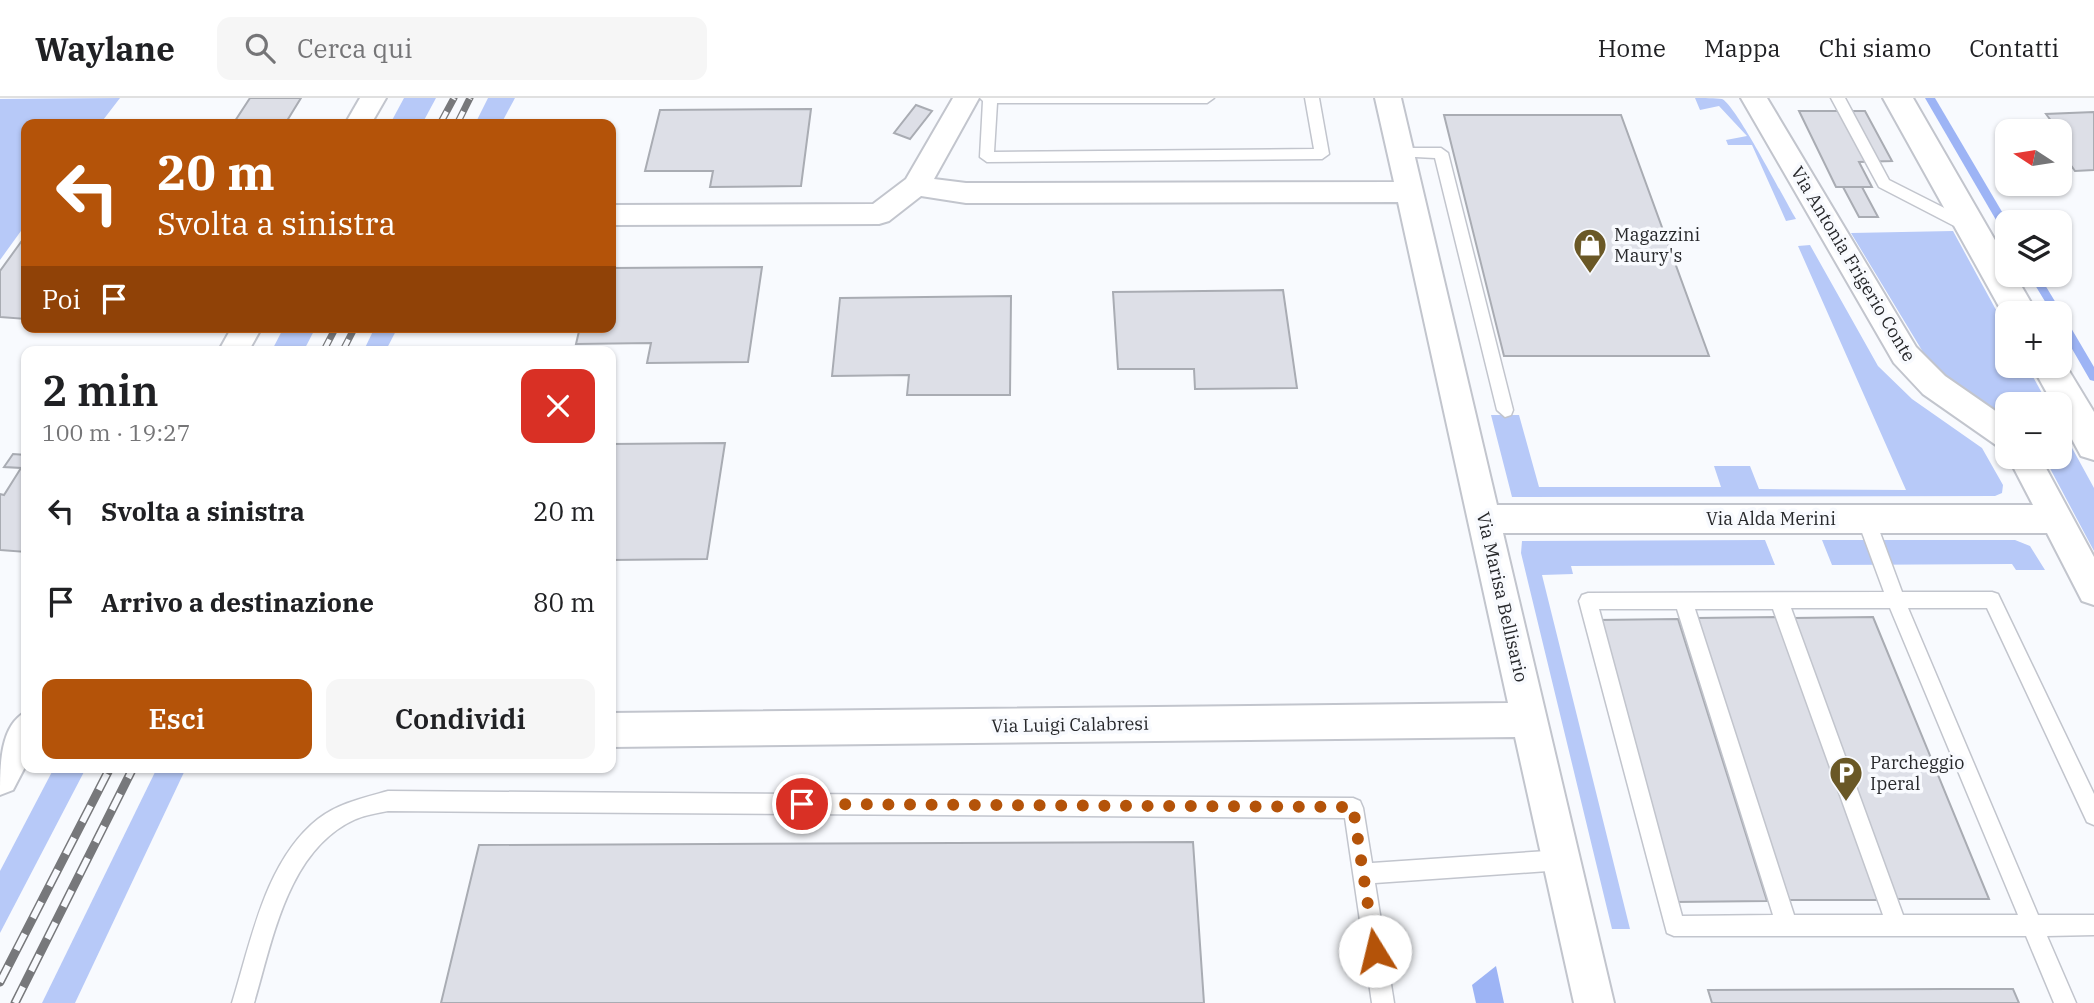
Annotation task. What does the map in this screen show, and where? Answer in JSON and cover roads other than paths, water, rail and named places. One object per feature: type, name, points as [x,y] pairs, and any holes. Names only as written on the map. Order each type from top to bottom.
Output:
[{"type":"main road","points":[[1898,98],[2013,301]]},
{"type":"main road","points":[[2056,378],[2094,445]]},
{"type":"street","points":[[361,119],[373,98]]},
{"type":"street","points":[[916,186],[966,193],[1410,192],[1388,98]]},
{"type":"street","name":"Via Antonia Frigerio Conte","points":[[1754,98],[1905,355],[1934,385],[1995,428]]},
{"type":"street","points":[[616,215],[879,214],[916,186],[981,99]]},
{"type":"street","name":"Via Marisa Bellisario","points":[[1410,192],[1594,1003]]},
{"type":"street","points":[[2030,469],[2094,590]]},
{"type":"street","name":"Via Alda Merini","points":[[1484,519],[2057,519]]},
{"type":"street","name":"Via Luigi Calabresi","points":[[616,730],[1530,720]]},
{"type":"street","points":[[0,777],[21,738]]},
{"type":"lane","points":[[1207,98],[981,99],[987,157],[1322,154],[1312,98]]},
{"type":"lane","points":[[1838,98],[1884,183],[1972,228]]},
{"type":"lane","points":[[1401,153],[1441,153],[1504,411]]},
{"type":"lane","points":[[1866,519],[1896,600],[2065,1003]]},
{"type":"lane","points":[[2094,815],[1992,600],[1588,601],[1674,926],[2094,925]]},
{"type":"lane","points":[[1684,601],[1787,926]]},
{"type":"lane","points":[[1779,601],[1897,926]]},
{"type":"lane","points":[[243,1003],[285,878],[304,847],[316,833],[353,808],[388,801],[1353,807],[1383,1003]]},
{"type":"lane","points":[[1363,874],[1562,860]]},
{"type":"waterway","points":[[1930,98],[1996,210]]},
{"type":"waterway","points":[[2041,287],[2050,301]]},
{"type":"waterway","points":[[2072,339],[2094,377]]},
{"type":"railway","points":[[443,119],[454,98]]},
{"type":"railway","points":[[460,119],[470,98]]},
{"type":"railway","points":[[326,346],[333,333]]},
{"type":"railway","points":[[345,346],[352,333]]},
{"type":"railway","points":[[0,982],[107,773]]},
{"type":"railway","points":[[15,1003],[130,773]]},
{"type":"place","name":"Magazzini Maury's","points":[[1590,275]]},
{"type":"place","name":"Parcheggio Iperal","points":[[1846,803]]}]
